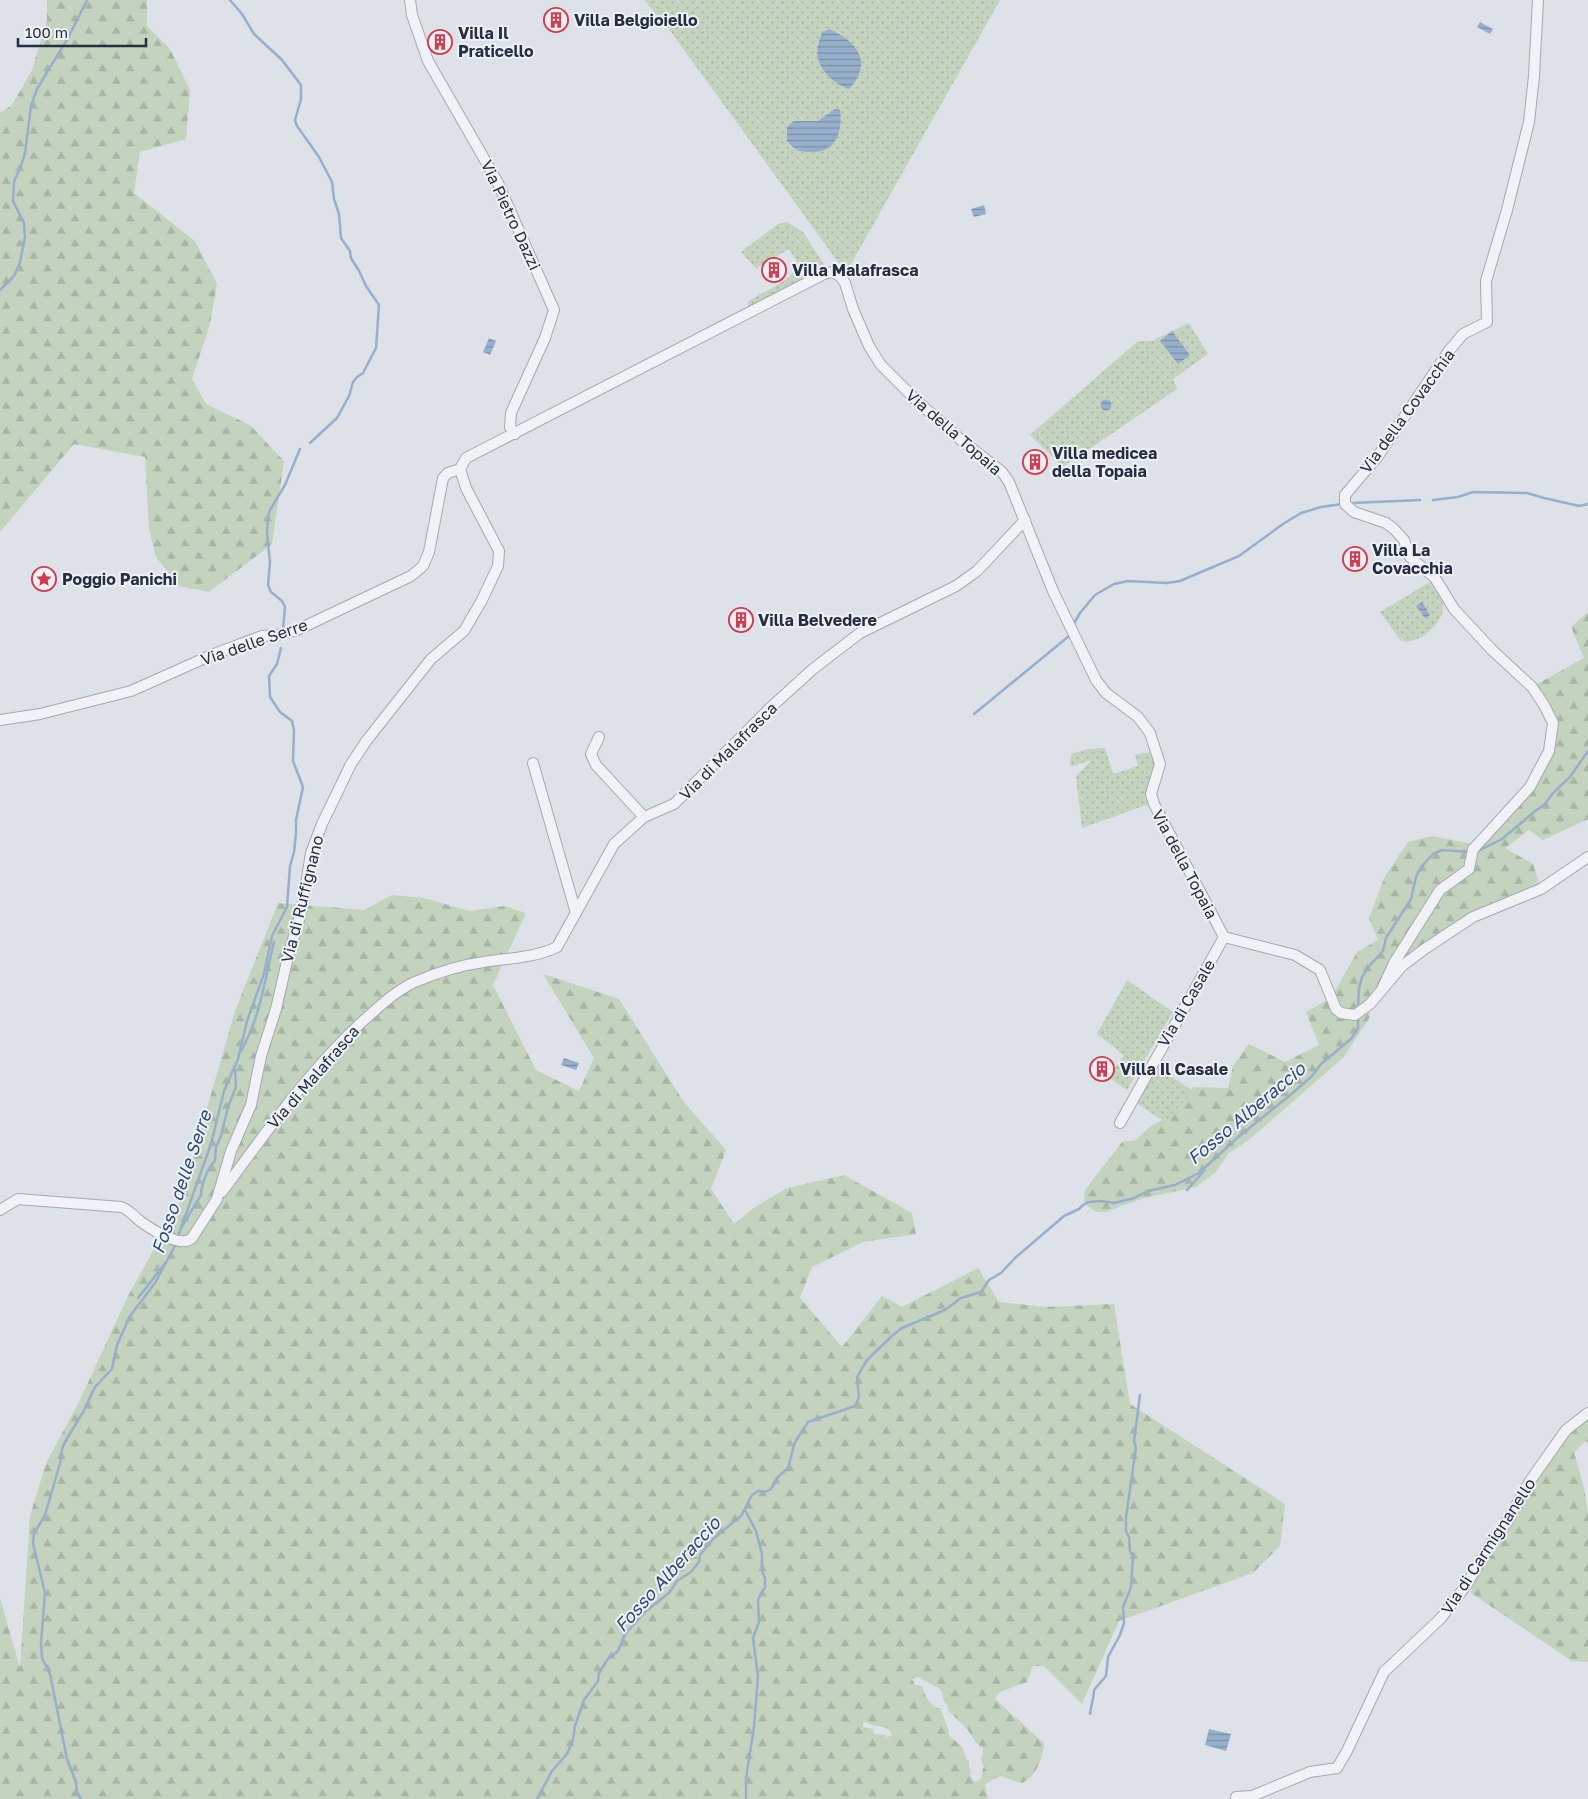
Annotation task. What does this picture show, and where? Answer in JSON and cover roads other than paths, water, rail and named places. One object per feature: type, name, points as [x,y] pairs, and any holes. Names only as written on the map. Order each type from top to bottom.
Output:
[{"type":"street","name":"Via Pietro Dazzi","points":[[410,0],[412,16],[428,61],[497,181],[554,310],[545,338],[511,414],[510,427],[515,434]]},
{"type":"street","name":"Via della Covacchia","points":[[1381,991],[1394,963],[1440,890],[1469,869],[1473,853],[1530,787],[1549,751],[1553,723],[1532,686],[1492,650],[1454,609],[1436,578],[1410,558],[1404,540],[1394,529],[1386,523],[1354,512],[1345,504],[1345,495],[1388,442],[1448,352],[1463,334],[1487,322],[1486,281],[1507,210],[1529,122],[1534,76],[1538,0]]},
{"type":"street","name":"Via della Topaia","points":[[515,434],[824,274],[832,272],[840,276],[845,283],[869,346],[881,365],[917,401],[961,440],[1002,472],[1009,482],[1053,591],[1096,680],[1106,693],[1138,717],[1150,733],[1160,764],[1151,794],[1154,804],[1224,937]]},
{"type":"street","points":[[460,469],[466,458],[515,434]]},
{"type":"street","name":"Via delle Serre","points":[[0,720],[40,714],[131,691],[262,636],[298,630],[410,576],[423,566],[429,552],[443,478],[448,473],[460,469]]},
{"type":"street","name":"Via di Ruffignano","points":[[0,1210],[18,1200],[121,1207],[126,1208],[150,1227],[176,1240],[189,1241],[217,1199],[231,1151],[250,1105],[257,1080],[261,1056],[276,1009],[302,909],[311,853],[322,824],[356,756],[431,659],[464,631],[482,600],[498,566],[499,551],[466,488],[460,469]]},
{"type":"street","name":"Via di Malafrasca","points":[[217,1199],[265,1133],[339,1042],[387,999],[413,982],[442,972],[481,962],[546,953],[557,947],[614,844],[644,817],[674,804],[770,708],[813,669],[860,633],[956,586],[977,571],[1025,520]]},
{"type":"street","points":[[599,737],[591,754],[596,765],[644,817]]},
{"type":"street","points":[[533,763],[576,913]]},
{"type":"street","points":[[1224,937],[1295,955],[1305,960],[1320,970],[1334,1006],[1341,1013],[1355,1014],[1370,1004],[1402,966],[1415,956],[1473,917],[1541,889],[1588,857]]},
{"type":"street","name":"Via di Casale","points":[[1120,1123],[1224,937]]},
{"type":"street","name":"Via di Carmignanello","points":[[1236,1797],[1252,1796],[1310,1772],[1337,1768],[1347,1751],[1384,1672],[1441,1618],[1464,1587],[1507,1522],[1530,1481],[1566,1430],[1588,1413]]},
{"type":"water","points":[[1480,22],[1493,29],[1490,34],[1477,27]]},
{"type":"water","points":[[829,29],[847,40],[859,54],[860,70],[849,89],[830,77],[822,68],[818,58],[817,52],[822,33]]},
{"type":"water","points":[[835,109],[840,110],[839,133],[832,145],[826,149],[809,152],[801,151],[797,150],[787,141],[787,127],[794,121],[818,121]]},
{"type":"water","points":[[984,205],[986,214],[974,217],[971,209]]},
{"type":"water","points":[[1172,331],[1190,355],[1178,364],[1160,341]]},
{"type":"water","points":[[489,338],[496,341],[490,355],[483,352]]},
{"type":"water","points":[[1104,400],[1108,400],[1111,405],[1110,409],[1104,410],[1101,407],[1101,403]]},
{"type":"water","points":[[1422,602],[1430,615],[1425,618],[1416,606]]},
{"type":"water","points":[[564,1058],[579,1063],[576,1070],[561,1065]]},
{"type":"water","points":[[1209,1729],[1231,1734],[1226,1751],[1205,1745]]},
{"type":"waterway","points":[[0,290],[14,276],[20,262],[25,237],[24,223],[13,201],[14,182],[25,153],[31,106],[37,89],[68,38],[87,0]]},
{"type":"waterway","name":"Fosso delle Serre","points":[[230,0],[242,14],[254,34],[282,60],[301,85],[301,99],[295,120],[297,126],[319,157],[332,182],[334,199],[339,214],[341,238],[350,251],[351,258],[366,286],[379,305],[376,348],[363,373],[353,382],[349,396],[337,418],[310,443]]},
{"type":"waterway","name":"Fosso delle Serre","points":[[283,630],[285,607],[282,601],[271,592],[268,585],[270,562],[267,534],[268,517],[270,510],[285,485],[300,449]]},
{"type":"waterway","points":[[1433,500],[1458,497],[1473,492],[1527,493],[1579,506],[1588,504]]},
{"type":"waterway","points":[[1353,503],[1420,500]]},
{"type":"waterway","points":[[1073,625],[1095,595],[1114,584],[1128,581],[1167,583],[1180,581],[1239,556],[1301,513],[1321,507],[1342,504]]},
{"type":"waterway","points":[[974,714],[1069,636]]},
{"type":"waterway","name":"Fosso delle Serre","points":[[177,1239],[211,1144],[224,1091],[238,1059],[247,1021],[264,974],[272,936],[287,907],[296,820],[303,787],[293,761],[294,730],[292,721],[280,712],[270,697],[269,676],[277,664],[281,648]]},
{"type":"waterway","name":"Fosso Alberaccio","points":[[1476,852],[1502,839],[1544,805],[1554,792],[1570,777],[1588,751]]},
{"type":"waterway","name":"Fosso Alberaccio","points":[[1358,1008],[1359,988],[1362,977],[1383,951],[1386,938],[1411,899],[1416,877],[1421,867],[1433,854],[1442,850],[1471,852]]},
{"type":"waterway","points":[[241,1051],[248,1038],[257,1012],[274,942]]},
{"type":"waterway","name":"Fosso Alberaccio","points":[[537,1799],[552,1771],[567,1754],[573,1740],[575,1726],[584,1700],[598,1681],[599,1673],[607,1660],[618,1651],[625,1634],[646,1611],[669,1593],[677,1581],[691,1572],[699,1562],[700,1555],[713,1539],[741,1516],[752,1495],[758,1491],[765,1492],[771,1489],[778,1477],[788,1468],[795,1442],[808,1422],[855,1406],[859,1397],[857,1377],[867,1360],[893,1335],[902,1328],[945,1310],[961,1298],[981,1292],[989,1280],[1001,1273],[1015,1258],[1064,1216],[1079,1209],[1088,1202],[1114,1203],[1134,1198],[1148,1191],[1175,1185],[1199,1173],[1237,1138],[1312,1076],[1321,1064],[1351,1039],[1358,1028],[1358,1016]]},
{"type":"waterway","points":[[181,1228],[201,1195],[205,1176],[215,1161],[216,1147],[236,1087],[235,1068]]},
{"type":"waterway","points":[[1187,1190],[1203,1172]]},
{"type":"waterway","name":"Fosso delle Serre","points":[[81,1799],[67,1759],[50,1674],[42,1658],[41,1643],[45,1593],[33,1543],[34,1534],[45,1515],[65,1442],[95,1387],[112,1369],[117,1345],[130,1316],[155,1283],[176,1244]]},
{"type":"waterway","points":[[138,1298],[166,1262]]},
{"type":"waterway","points":[[1090,1714],[1094,1690],[1106,1676],[1108,1657],[1124,1623],[1123,1607],[1131,1587],[1133,1556],[1130,1551],[1129,1537],[1126,1531],[1126,1517],[1136,1448],[1134,1441],[1140,1395]]},
{"type":"waterway","points":[[745,1510],[756,1531],[762,1554],[762,1571],[765,1578],[765,1587],[758,1600],[759,1622],[753,1638],[758,1676],[754,1727],[746,1778],[746,1799]]},
{"type":"place","name":"Villa Belgioiello","points":[[556,20]]},
{"type":"place","name":"Villa Il Praticello","points":[[440,42]]},
{"type":"place","name":"Villa Malafrasca","points":[[774,270]]},
{"type":"place","name":"Villa medicea della Topaia","points":[[1035,462]]},
{"type":"place","name":"Villa La Covacchia","points":[[1355,559]]},
{"type":"place","name":"Poggio Panichi","points":[[44,579]]},
{"type":"place","name":"Villa Belvedere","points":[[741,620]]},
{"type":"place","name":"Villa Il Casale","points":[[1102,1069]]}]
